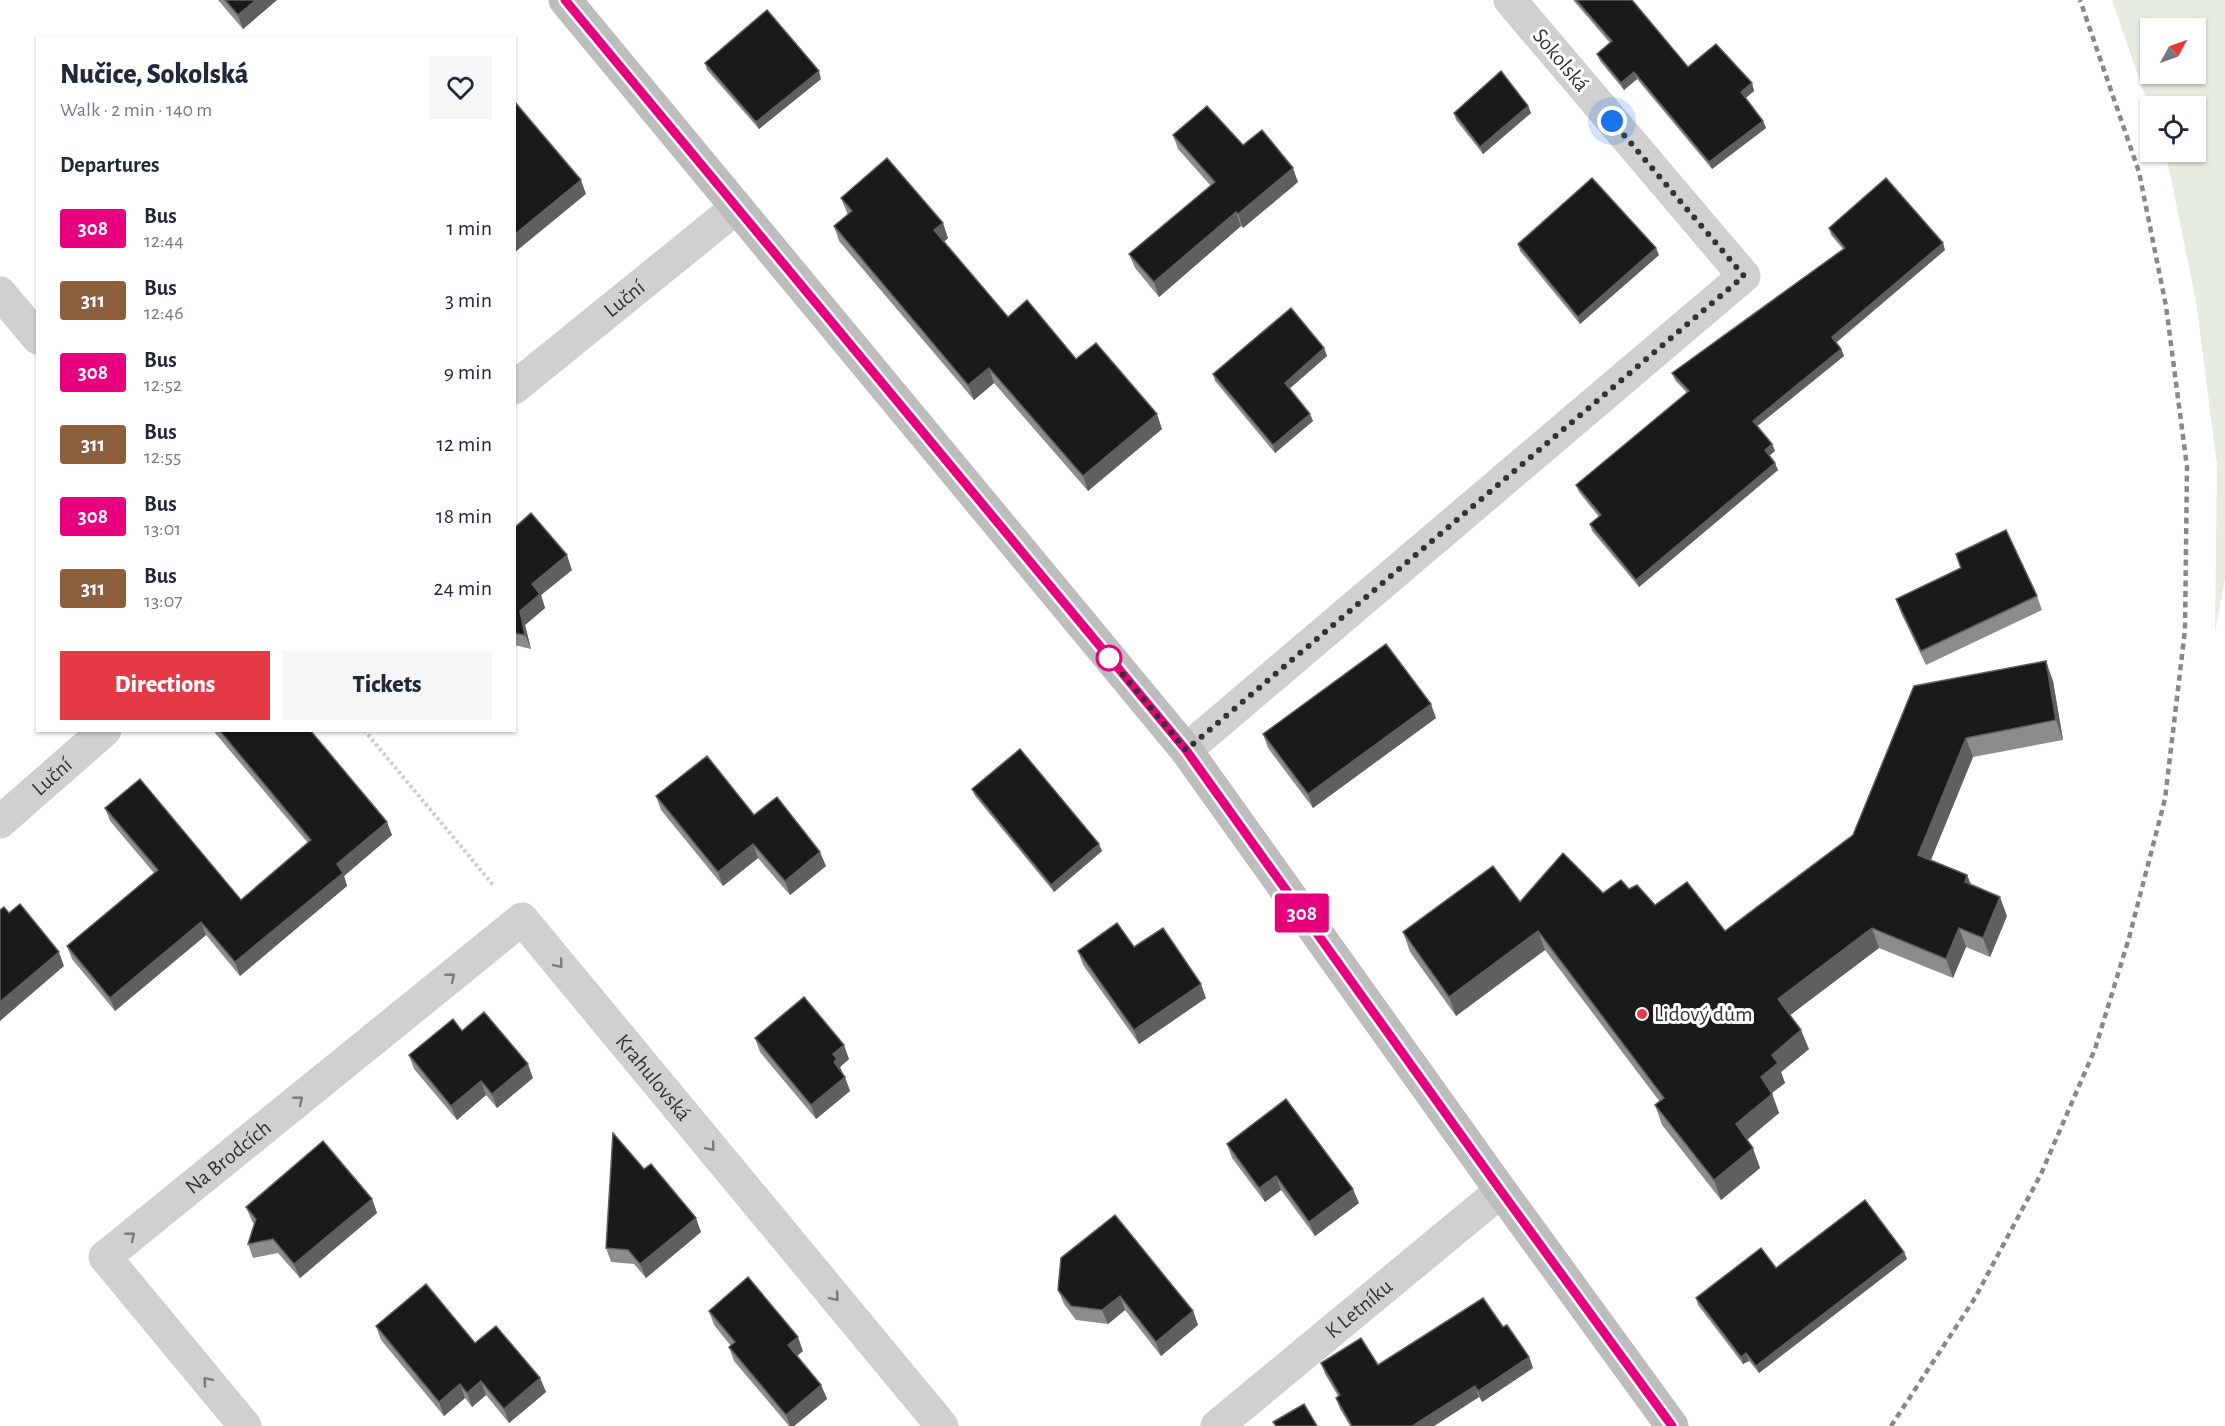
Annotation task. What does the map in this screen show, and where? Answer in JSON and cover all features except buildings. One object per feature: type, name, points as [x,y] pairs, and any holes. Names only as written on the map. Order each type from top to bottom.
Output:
[{"type":"street","points":[[565,0],[1186,750],[1672,1426]]},
{"type":"street","name":"Sokolská","points":[[1186,750],[1744,276],[1510,0]]},
{"type":"street","name":"Luční","points":[[516,386],[736,208]]},
{"type":"street","points":[[0,292],[36,336]]},
{"type":"street","name":"Luční","points":[[0,822],[103,732]]},
{"type":"street","name":"Na Brodcích","points":[[245,1426],[105,1257],[522,919]]},
{"type":"street","name":"Krahulovská","points":[[522,919],[942,1426]]},
{"type":"street","name":"K Letníku","points":[[1217,1426],[1501,1191]]},
{"type":"path","points":[[365,732],[522,919]]},
{"type":"shaded area","points":[[2112,0],[2225,0],[2225,579],[2215,632],[2217,465],[2196,301],[2167,162],[2206,162],[2206,96],[2145,96],[2141,84],[2206,84],[2206,18],[2140,18],[2140,81]]},
{"type":"railway","points":[[1891,1426],[1975,1298],[2041,1174],[2095,1049],[2129,938],[2165,799],[2185,630],[2187,467],[2166,306],[2139,172],[2080,0]]},
{"type":"bus line","name":"308","points":[[565,0],[1186,750],[1672,1426]]},
{"type":"place","name":"Lidový dům","points":[[1642,1014]]},
{"type":"route","points":[[1109,658],[1186,750],[1744,276],[1612,121]]}]
